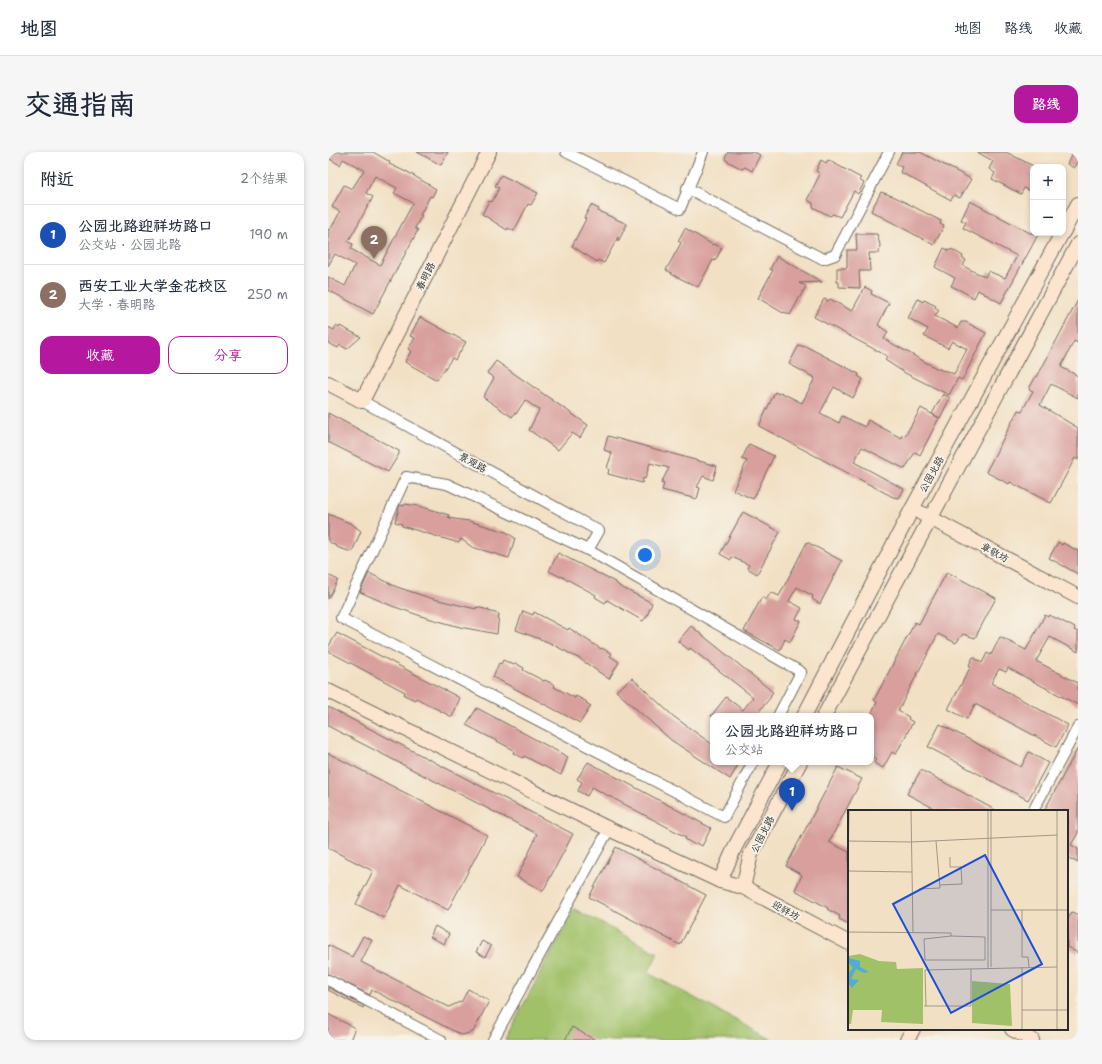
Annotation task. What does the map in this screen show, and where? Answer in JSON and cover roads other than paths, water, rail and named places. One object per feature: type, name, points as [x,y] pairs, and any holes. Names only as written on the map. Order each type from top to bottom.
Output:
[{"type":"main road","name":"春明路","points":[[362,401],[489,152]]},
{"type":"main road","name":"公园北路","points":[[1066,226],[1078,204]]},
{"type":"main road","name":"公园北路","points":[[806,713],[912,508],[1061,236]]},
{"type":"main road","name":"公园北路","points":[[826,713],[1078,244]]},
{"type":"main road","name":"景观路","points":[[328,383],[362,401]]},
{"type":"main road","name":"章敬坊","points":[[912,508],[1078,597]]},
{"type":"main road","name":"迎祥坊","points":[[328,691],[609,829],[720,881],[743,887],[848,942]]},
{"type":"main road","name":"公园北路","points":[[720,881],[735,847],[778,765]]},
{"type":"main road","name":"公园北路","points":[[743,887],[752,854],[798,765]]},
{"type":"main road","points":[[907,1040],[912,1030]]},
{"type":"main road","points":[[1014,1030],[1032,1040]]},
{"type":"street","points":[[566,152],[680,209],[687,188],[703,152]]},
{"type":"street","points":[[687,188],[823,259],[835,255],[889,152]]},
{"type":"street","name":"景观路","points":[[362,401],[599,531],[588,550]]},
{"type":"street","points":[[752,765],[724,817],[341,618],[406,477],[447,484],[588,550],[801,672],[780,713]]},
{"type":"street","points":[[1034,810],[1078,727]]},
{"type":"street","points":[[493,1040],[609,829]]},
{"type":"street","points":[[328,980],[441,1040]]},
{"type":"place","name":"西安工业大学金花校区","points":[[374,259]]},
{"type":"place","name":"公园北路迎祥坊路口","points":[[792,811]]}]
